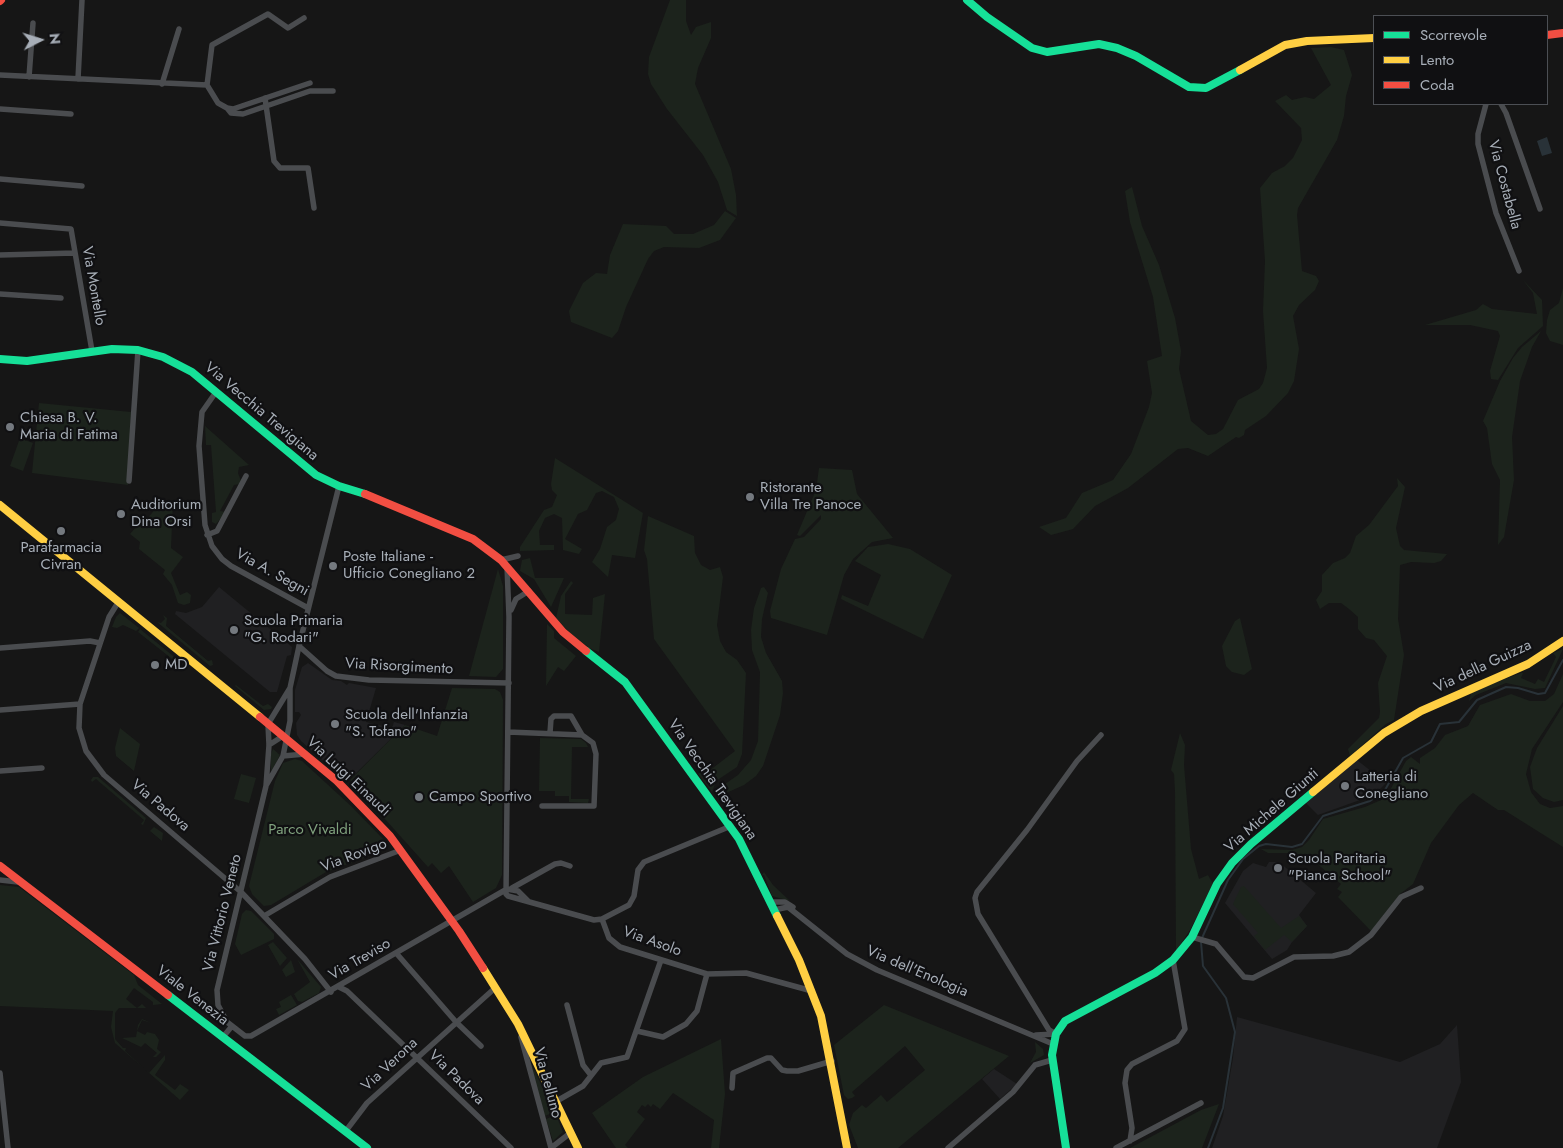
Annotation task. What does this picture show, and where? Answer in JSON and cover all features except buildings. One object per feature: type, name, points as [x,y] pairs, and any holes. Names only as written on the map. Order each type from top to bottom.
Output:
[{"type":"street","points":[[78,79],[82,0]]},
{"type":"street","points":[[967,0],[987,17],[1032,48],[1047,52],[1099,44],[1117,48],[1136,56],[1172,79],[1189,87],[1206,88],[1222,82],[1268,53],[1285,45],[1307,41],[1373,38]]},
{"type":"street","points":[[304,18],[288,28],[268,14],[212,45],[207,85],[218,103],[228,108],[231,113],[237,114],[310,91],[333,91]]},
{"type":"street","points":[[29,76],[33,23]]},
{"type":"street","points":[[162,84],[179,29]]},
{"type":"street","points":[[1548,35],[1563,33]]},
{"type":"street","points":[[0,75],[207,85]]},
{"type":"street","points":[[228,108],[310,83]]},
{"type":"street","points":[[265,98],[274,161],[280,168],[308,168],[314,208]]},
{"type":"street","name":"Via Costabella","points":[[1486,105],[1478,134],[1478,144],[1496,214],[1519,271]]},
{"type":"street","points":[[1502,105],[1540,209]]},
{"type":"street","points":[[0,109],[71,114]]},
{"type":"street","points":[[0,179],[82,186]]},
{"type":"street","name":"Via Montello","points":[[0,223],[71,229],[92,351]]},
{"type":"street","points":[[0,255],[75,253]]},
{"type":"street","points":[[0,294],[62,298]]},
{"type":"street","name":"Via Vecchia Trevigiana","points":[[0,359],[27,361],[112,348],[138,350],[158,355],[178,364],[216,392],[306,468],[339,486],[383,500],[459,533],[485,546],[504,563],[563,632],[625,682],[731,826],[772,906],[812,991],[826,1030],[847,1148]]},
{"type":"street","points":[[129,481],[138,350]]},
{"type":"street","name":"Via A. Segni","points":[[216,392],[202,412],[199,446],[208,534],[216,552],[231,566],[308,608]]},
{"type":"street","points":[[208,534],[217,531],[246,476]]},
{"type":"street","name":"Via Vittorio Veneto","points":[[266,786],[283,756],[285,738],[290,722],[290,688],[339,486]]},
{"type":"street","name":"Via Luigi Einaudi","points":[[1,505],[305,754],[354,798],[402,850],[452,922],[518,1024],[574,1147]]},
{"type":"street","points":[[518,556],[504,563],[509,617],[505,892],[518,891],[528,901],[594,920],[602,919],[629,905],[634,896],[638,870],[644,862],[731,826]]},
{"type":"street","points":[[508,593],[513,586],[523,585]]},
{"type":"street","points":[[509,617],[513,602],[529,592]]},
{"type":"street","name":"Via Padova","points":[[119,601],[111,612],[80,704],[79,728],[82,742],[95,766],[241,892],[316,971],[331,992]]},
{"type":"street","points":[[0,648],[90,641],[100,643]]},
{"type":"street","name":"Via della Guizza","points":[[1412,715],[1519,668],[1563,641]]},
{"type":"street","name":"Via Risorgimento","points":[[299,646],[326,671],[336,676],[369,680],[509,683]]},
{"type":"street","name":"Via Vittorio Veneto","points":[[232,1026],[220,1011],[217,990],[266,786],[270,745],[268,724],[290,688]]},
{"type":"street","points":[[0,710],[80,704]]},
{"type":"street","name":"Via Michele Giunti","points":[[1066,1148],[1052,1060],[1056,1034],[1065,1022],[1073,1015],[1154,973],[1198,939],[1217,884],[1240,854],[1384,733],[1412,715]]},
{"type":"street","points":[[542,806],[594,806],[595,748],[590,739],[582,734],[571,716],[554,716],[551,719],[550,733]]},
{"type":"street","points":[[508,732],[582,734]]},
{"type":"street","points":[[1056,1034],[1049,1030],[978,914],[975,898],[977,892],[1100,735]]},
{"type":"street","points":[[270,745],[285,738]]},
{"type":"street","points":[[283,756],[305,754]]},
{"type":"street","points":[[0,771],[42,768]]},
{"type":"street","name":"Via Rovigo","points":[[264,916],[330,876],[402,850]]},
{"type":"street","name":"Via Treviso","points":[[232,1026],[245,1036],[251,1036],[556,864],[561,863],[570,866]]},
{"type":"street","name":"Viale Venezia","points":[[0,866],[367,1148]]},
{"type":"street","points":[[0,880],[14,881],[27,886]]},
{"type":"street","points":[[1198,939],[1220,947],[1244,977],[1253,978],[1294,957],[1333,956],[1349,952],[1371,934],[1401,897],[1421,888]]},
{"type":"street","name":"Via dell'Enologia","points":[[772,906],[788,907],[847,954],[872,968],[1034,1034],[1053,1044]]},
{"type":"street","name":"Via Asolo","points":[[602,919],[607,934],[616,945],[707,974],[746,973],[812,991]]},
{"type":"street","points":[[397,954],[456,1022],[481,1046]]},
{"type":"street","points":[[555,1102],[583,1086],[590,1074],[601,1064],[627,1057],[661,960]]},
{"type":"street","points":[[1130,1141],[1132,1128],[1125,1083],[1128,1070],[1132,1064],[1177,1041],[1185,1029],[1172,960]]},
{"type":"street","points":[[637,1031],[663,1037],[686,1024],[697,1011],[707,974]]},
{"type":"street","name":"Via Padova","points":[[339,987],[347,991],[511,1148]]},
{"type":"street","name":"Via Verona","points":[[345,1132],[367,1103],[495,988]]},
{"type":"street","points":[[567,1005],[583,1064],[590,1074]]},
{"type":"street","name":"Via Belluno","points":[[518,1024],[552,1148],[569,1134]]},
{"type":"street","points":[[223,1038],[232,1026]]},
{"type":"street","name":"Via dell'Enologia","points":[[1034,1034],[1056,1034]]},
{"type":"street","points":[[732,1088],[733,1073],[767,1058],[771,1058],[782,1070],[787,1071],[798,1071],[832,1061]]},
{"type":"street","points":[[948,1148],[1013,1092],[1035,1065],[1052,1060]]},
{"type":"street","points":[[0,1073],[8,1148]]},
{"type":"street","points":[[1116,1148],[1201,1103]]},
{"type":"shaded area","points":[[1547,137],[1552,153],[1542,156],[1537,141]]},
{"type":"shaded area","name":"Scuola Primaria \"G. Rodari\"","points":[[219,587],[292,647],[291,655],[287,656],[277,692],[270,692],[175,614],[176,611],[186,613],[202,607]]},
{"type":"shaded area","name":"Scuola dell'Infanzia \"S. Tofano\"","points":[[308,663],[332,680],[341,681],[347,685],[349,683],[376,688],[366,722],[392,728],[394,722],[405,725],[347,782],[301,741],[297,735],[296,723],[301,715],[299,712],[295,712],[295,690],[302,667]]},
{"type":"shaded area","points":[[1357,760],[1386,783],[1374,795],[1318,815],[1306,803]]},
{"type":"shaded area","points":[[1269,862],[1279,862],[1316,893],[1299,915],[1307,926],[1287,950],[1272,959],[1225,903],[1243,871],[1253,863],[1266,867]]},
{"type":"shaded area","points":[[1237,1017],[1400,1062],[1440,1044],[1457,1025],[1461,1082],[1437,1148],[1212,1148],[1223,1116],[1233,1058]]},
{"type":"shaded area","points":[[994,1069],[1017,1084],[1000,1099],[982,1079]]},
{"type":"green space","points":[[670,0],[686,0],[686,21],[691,35],[696,27],[711,22],[711,38],[698,68],[695,84],[731,169],[736,195],[737,216],[727,210],[718,182],[703,155],[667,109],[651,84],[648,74],[649,57]]},
{"type":"green space","points":[[1331,47],[1344,50],[1352,75],[1337,140],[1298,208],[1302,271],[1316,276],[1319,281],[1315,290],[1299,305],[1293,316],[1299,349],[1294,381],[1288,393],[1266,416],[1245,430],[1244,435],[1239,438],[1236,437],[1208,456],[1188,448],[1178,449],[1128,488],[1095,506],[1073,529],[1051,535],[1039,527],[1066,518],[1082,493],[1113,480],[1131,454],[1149,407],[1152,393],[1147,361],[1162,356],[1153,297],[1130,222],[1125,191],[1132,187],[1142,226],[1159,265],[1175,318],[1181,351],[1179,369],[1191,421],[1208,435],[1216,434],[1223,429],[1238,400],[1259,389],[1263,383],[1267,368],[1263,311],[1265,261],[1260,188],[1272,173],[1285,166],[1293,158],[1302,140],[1301,128],[1275,101],[1286,95],[1292,100],[1305,97],[1314,99],[1331,85],[1311,48]]},
{"type":"green space","points":[[725,211],[736,218],[720,240],[699,248],[664,247],[654,251],[648,259],[626,307],[618,331],[612,338],[571,322],[569,311],[583,283],[596,273],[607,274],[610,255],[623,224],[666,226],[674,234],[693,234],[714,225]]},
{"type":"green space","points":[[1523,280],[1542,300],[1543,326],[1518,348],[1498,380],[1491,379],[1490,371],[1500,336],[1498,331],[1470,325],[1425,325],[1476,310],[1483,304],[1492,309],[1537,314],[1533,293]]},
{"type":"green space","points":[[1563,288],[1563,345],[1550,341],[1546,333],[1550,310],[1559,303]]},
{"type":"green space","points":[[1541,331],[1532,347],[1520,381],[1512,437],[1514,480],[1504,537],[1498,545],[1500,480],[1492,464],[1487,428],[1483,421],[1500,381],[1513,358],[1522,347]]},
{"type":"green space","points":[[39,403],[131,412],[128,485],[32,473]]},
{"type":"green space","points":[[205,426],[249,465],[239,467],[240,484],[234,485],[220,511],[226,512],[216,524],[212,522],[212,513],[216,512],[211,445],[206,445]]},
{"type":"green space","points":[[20,438],[33,443],[23,471],[10,466]]},
{"type":"green space","points":[[555,458],[643,513],[635,558],[612,555],[608,577],[592,562],[600,549],[607,527],[616,520],[619,509],[614,497],[602,491],[596,493],[587,510],[578,514],[565,539],[582,549],[579,554],[563,550],[562,518],[554,514],[545,518],[539,531],[540,545],[554,545],[554,550],[520,551],[520,547],[544,510],[552,507],[557,495],[552,490],[551,484]]},
{"type":"green space","points":[[819,468],[852,470],[857,494],[893,538],[872,542],[853,559],[844,575],[827,635],[771,618],[770,611],[781,569],[795,539],[804,537],[821,519],[821,515],[800,536],[797,535],[816,490]]},
{"type":"green space","points":[[1397,478],[1405,487],[1396,528],[1400,546],[1404,550],[1447,554],[1441,561],[1434,563],[1411,562],[1400,565],[1398,619],[1404,655],[1394,720],[1386,724],[1350,756],[1348,749],[1379,718],[1378,683],[1387,656],[1374,640],[1366,638],[1358,629],[1358,617],[1349,609],[1341,603],[1329,603],[1320,609],[1316,600],[1322,591],[1322,575],[1333,563],[1345,558],[1350,553],[1356,536],[1369,525],[1398,486]]},
{"type":"green space","points":[[162,501],[173,501],[171,548],[183,557],[171,573],[180,595],[187,592],[191,595],[190,603],[184,605],[178,603],[172,585],[163,574],[165,570],[139,549],[140,542],[130,534],[137,526],[142,525]]},
{"type":"green space","points":[[648,516],[694,536],[695,553],[701,565],[710,570],[720,567],[723,577],[717,625],[720,641],[726,652],[737,660],[746,673],[742,754],[737,767],[716,781],[712,792],[698,774],[705,769],[709,771],[735,751],[654,639],[647,559],[644,550]]},
{"type":"green space","points":[[888,544],[910,549],[952,575],[923,639],[841,599],[842,595],[868,606],[881,575],[855,561],[868,547]]},
{"type":"green space","points":[[530,558],[535,578],[564,578],[551,607],[534,579],[520,571],[522,560]]},
{"type":"green space","points":[[498,569],[503,586],[503,669],[496,677],[469,676]]},
{"type":"green space","points":[[571,581],[573,583],[565,594],[565,614],[592,615],[593,598],[605,594],[599,652],[589,648],[570,633],[556,618],[561,596]]},
{"type":"green space","points":[[764,587],[768,593],[762,619],[761,637],[766,653],[782,681],[783,693],[780,715],[763,766],[756,776],[744,785],[724,794],[719,794],[725,784],[738,775],[751,760],[758,741],[760,672],[752,650],[751,630],[754,608],[761,588]]},
{"type":"green space","points":[[120,613],[139,628],[136,631],[123,625],[117,628],[112,627]]},
{"type":"green space","points":[[163,615],[167,618],[166,626],[208,661],[212,660],[213,665],[210,666],[157,622],[161,623],[165,619]]},
{"type":"green space","points":[[1240,618],[1252,669],[1244,675],[1232,672],[1226,666],[1222,646],[1235,621]]},
{"type":"green space","points":[[547,624],[554,631],[554,638],[576,656],[564,671],[558,667],[546,686]]},
{"type":"green space","points":[[140,629],[178,660],[176,662],[138,632]]},
{"type":"green space","points":[[1563,649],[1545,688],[1535,689],[1506,683],[1476,695],[1469,701],[1471,693],[1478,689],[1521,673],[1523,673],[1521,678],[1535,684],[1538,679],[1544,682],[1556,657],[1553,653]]},
{"type":"green space","points":[[1563,674],[1563,702],[1532,749],[1526,774],[1531,792],[1540,804],[1550,808],[1563,806],[1563,847],[1504,810],[1498,810],[1473,793],[1459,805],[1431,843],[1413,884],[1400,894],[1371,931],[1338,897],[1342,892],[1337,889],[1341,884],[1314,861],[1308,860],[1305,863],[1290,853],[1268,853],[1261,849],[1292,850],[1302,847],[1323,819],[1365,807],[1381,800],[1389,792],[1406,761],[1411,757],[1420,764],[1420,758],[1435,748],[1445,735],[1468,726],[1480,705],[1511,694],[1530,701],[1545,701],[1554,694]]},
{"type":"green space","points":[[236,685],[263,706],[268,704],[272,707],[271,709],[264,710]]},
{"type":"green space","points":[[452,688],[495,689],[500,692],[503,700],[502,875],[496,888],[473,902],[449,866],[441,873],[432,863],[428,867],[350,780],[405,725],[437,736]]},
{"type":"green space","points":[[1563,706],[1563,800],[1554,802],[1543,798],[1533,789],[1530,767],[1537,748]]},
{"type":"green space","points":[[120,728],[140,744],[134,771],[116,756],[115,748]]},
{"type":"green space","points":[[1180,733],[1185,745],[1184,765],[1191,849],[1199,879],[1208,875],[1213,884],[1190,930],[1176,951],[1175,791],[1174,774],[1171,770]]},
{"type":"green space","points":[[540,738],[581,739],[586,743],[588,747],[572,747],[571,799],[589,799],[588,803],[569,802],[569,796],[555,796],[555,791],[539,791]]},
{"type":"green space","points":[[273,749],[280,755],[271,772],[271,754]]},
{"type":"green space","name":"Parco Vivaldi","points":[[295,759],[302,761],[351,806],[384,840],[386,848],[383,851],[326,872],[271,905],[264,906],[252,894],[249,886],[275,781],[283,763]]},
{"type":"green space","points":[[241,774],[256,778],[249,803],[234,799]]},
{"type":"green space","points":[[93,777],[98,777],[146,818],[143,825],[141,824],[144,820],[96,779],[92,782]]},
{"type":"green space","points":[[154,827],[163,833],[162,841],[150,831]]},
{"type":"green space","points":[[764,872],[773,885],[790,901],[772,896],[764,875],[762,875]]},
{"type":"green space","points":[[0,885],[19,887],[134,975],[138,985],[162,1004],[153,1005],[153,1002],[134,988],[126,999],[137,1008],[119,1008],[115,1013],[115,1039],[123,1048],[126,1048],[125,1051],[144,1069],[115,1043],[111,1027],[113,1011],[0,1006]]},
{"type":"green space","points":[[1244,886],[1281,928],[1299,916],[1307,926],[1292,942],[1284,935],[1265,950],[1254,936],[1258,933],[1233,904],[1241,887]]},
{"type":"green space","points":[[246,910],[251,911],[274,934],[274,939],[241,955],[235,944],[242,914]]},
{"type":"green space","points":[[273,942],[287,958],[280,966],[268,945]]},
{"type":"green space","points":[[297,959],[321,987],[319,993],[302,1002],[298,1001],[294,994],[310,982]]},
{"type":"green space","points":[[291,960],[295,972],[286,977],[282,970]]},
{"type":"green space","points":[[291,995],[297,1005],[279,1015],[276,1009],[281,1007],[279,1002]]},
{"type":"green space","points":[[142,1004],[146,1008],[137,1008]]},
{"type":"green space","points":[[884,1005],[1009,1056],[898,1148],[858,1148],[849,1125],[853,1113],[862,1105],[866,1108],[881,1095],[887,1102],[925,1070],[905,1046],[852,1092],[855,1096],[848,1099],[844,1095],[834,1045]]},
{"type":"green space","points":[[142,1019],[151,1023],[142,1020],[137,1031]]},
{"type":"green space","points":[[137,1031],[145,1035],[147,1032],[155,1034],[159,1040],[157,1049],[161,1052],[156,1057],[153,1057],[157,1053],[145,1043],[141,1047],[122,1038],[136,1037]]},
{"type":"green space","points":[[721,1039],[725,1094],[719,1148],[711,1148],[714,1120],[673,1093],[660,1109],[653,1104],[651,1107],[648,1104],[645,1107],[642,1105],[637,1112],[645,1119],[625,1145],[628,1148],[616,1148],[592,1113],[643,1077]]},
{"type":"green space","points":[[1035,1042],[1043,1049],[1044,1055],[1030,1063],[1036,1052]]},
{"type":"green space","points":[[165,1055],[165,1060],[155,1075],[175,1090],[180,1084],[189,1090],[180,1100],[149,1073]]},
{"type":"green space","points":[[528,1057],[554,1112],[545,1116]]},
{"type":"green space","points":[[1219,1104],[1202,1148],[1130,1148],[1201,1110]]},
{"type":"green space","points":[[556,1115],[563,1132],[553,1141],[546,1119]]},
{"type":"waterway","points":[[1202,938],[1228,880],[1243,859],[1259,846],[1266,844],[1292,847],[1302,844],[1323,816],[1370,801],[1385,790],[1403,758],[1431,742],[1440,724],[1459,722],[1477,700],[1506,687],[1518,688],[1538,694],[1545,693],[1563,660]]},
{"type":"waterway","points":[[1201,942],[1203,966],[1226,998],[1235,1032],[1223,1108],[1208,1148]]},
{"type":"traffic: fast","points":[[967,0],[987,17],[1032,48],[1047,52],[1099,44],[1117,48],[1136,56],[1189,87],[1206,88],[1240,70]]},
{"type":"traffic: fast","points":[[0,359],[27,361],[112,349],[138,350],[163,357],[192,372],[316,475],[339,486],[365,494]]},
{"type":"traffic: fast","points":[[586,651],[625,682],[739,839],[777,916]]},
{"type":"traffic: fast","points":[[1066,1148],[1052,1055],[1056,1034],[1065,1021],[1155,973],[1173,960],[1192,937],[1217,884],[1232,863],[1251,844],[1313,792]]},
{"type":"traffic: fast","points":[[168,995],[367,1148]]},
{"type":"traffic: slow","points":[[1240,70],[1285,45],[1307,41],[1373,38]]},
{"type":"traffic: slow","points":[[0,505],[260,717]]},
{"type":"traffic: slow","points":[[1313,792],[1384,733],[1421,711],[1528,664],[1563,641]]},
{"type":"traffic: slow","points":[[777,916],[799,960],[821,1016],[847,1148]]},
{"type":"traffic: slow","points":[[483,968],[518,1024],[578,1148]]},
{"type":"traffic: jam","points":[[1548,35],[1563,33]]},
{"type":"traffic: jam","points":[[365,494],[473,539],[501,560],[563,632],[586,651]]},
{"type":"traffic: jam","points":[[260,717],[337,781],[390,836],[459,931],[483,968]]},
{"type":"traffic: jam","points":[[0,866],[168,995]]},
{"type":"place","name":"Chiesa B. V. Maria di Fatima","points":[[10,427]]},
{"type":"place","name":"Ristorante Villa Tre Panoce","points":[[750,497]]},
{"type":"place","name":"Auditorium Dina Orsi","points":[[121,514]]},
{"type":"place","name":"Parafarmacia Civran","points":[[61,531]]},
{"type":"place","name":"Poste Italiane - Ufficio Conegliano 2","points":[[333,566]]},
{"type":"place","name":"Scuola Primaria \"G. Rodari\"","points":[[234,630]]},
{"type":"place","name":"MD","points":[[155,665]]},
{"type":"place","name":"Scuola dell'Infanzia \"S. Tofano\"","points":[[335,724]]},
{"type":"place","name":"Latteria di Conegliano","points":[[1345,786]]},
{"type":"place","name":"Campo Sportivo","points":[[419,797]]},
{"type":"place","name":"Scuola Paritaria \"Pianca School\"","points":[[1278,868]]}]
